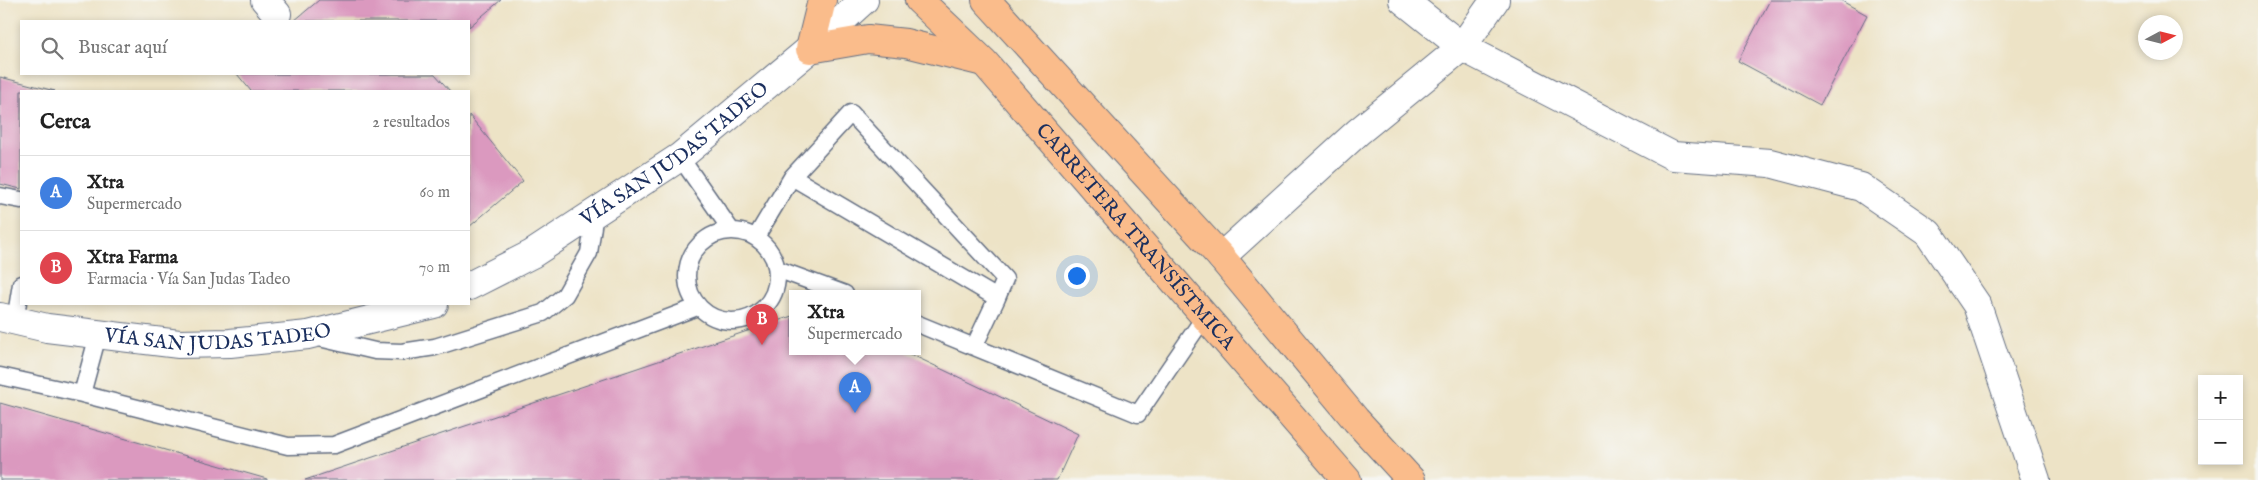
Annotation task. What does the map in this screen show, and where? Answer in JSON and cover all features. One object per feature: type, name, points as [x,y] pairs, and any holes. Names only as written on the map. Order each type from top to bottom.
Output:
[{"type":"main road","points":[[822,0],[810,49],[868,39],[906,43],[984,62]]},
{"type":"main road","name":"CARRETERA TRANSÍSTMICA","points":[[919,0],[984,62],[1347,480]]},
{"type":"main road","points":[[986,0],[1221,258],[1356,420],[1410,480]]},
{"type":"street","name":"VÍA SAN JUDAS TADEO","points":[[470,285],[532,254],[680,157],[810,49],[864,0]]},
{"type":"street","points":[[1403,0],[1462,47],[1673,156],[1770,164],[1861,187],[1928,233],[1977,306],[2036,480]]},
{"type":"street","points":[[1221,258],[1358,132],[1462,47],[1495,0]]},
{"type":"street","name":"VÍA SAN JUDAS TADEO","points":[[8,319],[98,335],[179,344],[230,343],[308,335],[430,305]]},
{"type":"lane","points":[[756,237],[792,177],[851,113],[1005,279],[974,347]]},
{"type":"lane","points":[[680,157],[731,230]]},
{"type":"lane","points":[[792,177],[997,298]]},
{"type":"lane","points":[[0,196],[20,200]]},
{"type":"lane","points":[[308,335],[375,352],[402,352],[435,347],[543,312],[565,295],[589,253],[595,213]]},
{"type":"lane","points":[[731,230],[756,237],[770,250],[777,269],[774,292],[761,311],[740,322],[716,320],[697,307],[686,283],[689,257],[706,237],[731,230]]},
{"type":"lane","points":[[777,269],[834,290]]},
{"type":"lane","points":[[8,319],[20,287]]},
{"type":"lane","points":[[0,376],[82,394],[288,446],[334,445],[697,307]]},
{"type":"lane","points":[[921,325],[1138,414],[1205,316]]},
{"type":"lane","points":[[82,394],[98,335]]},
{"type":"building","points":[[319,0],[501,0],[470,26],[470,20],[295,20]]},
{"type":"building","points":[[1770,0],[1840,0],[1867,15],[1820,105],[1738,61]]},
{"type":"building","points":[[238,75],[436,75],[449,90],[250,90]]},
{"type":"building","points":[[0,77],[51,90],[20,90],[20,189],[0,184]]},
{"type":"building","points":[[470,116],[523,181],[470,226]]},
{"type":"building","points":[[789,317],[789,355],[912,355],[1078,434],[1057,480],[305,480]]},
{"type":"building","points":[[0,403],[267,479],[267,480],[0,480]]},
{"type":"place","name":"Xtra Farma","points":[[762,345]]},
{"type":"place","name":"Xtra","points":[[855,413]]}]
